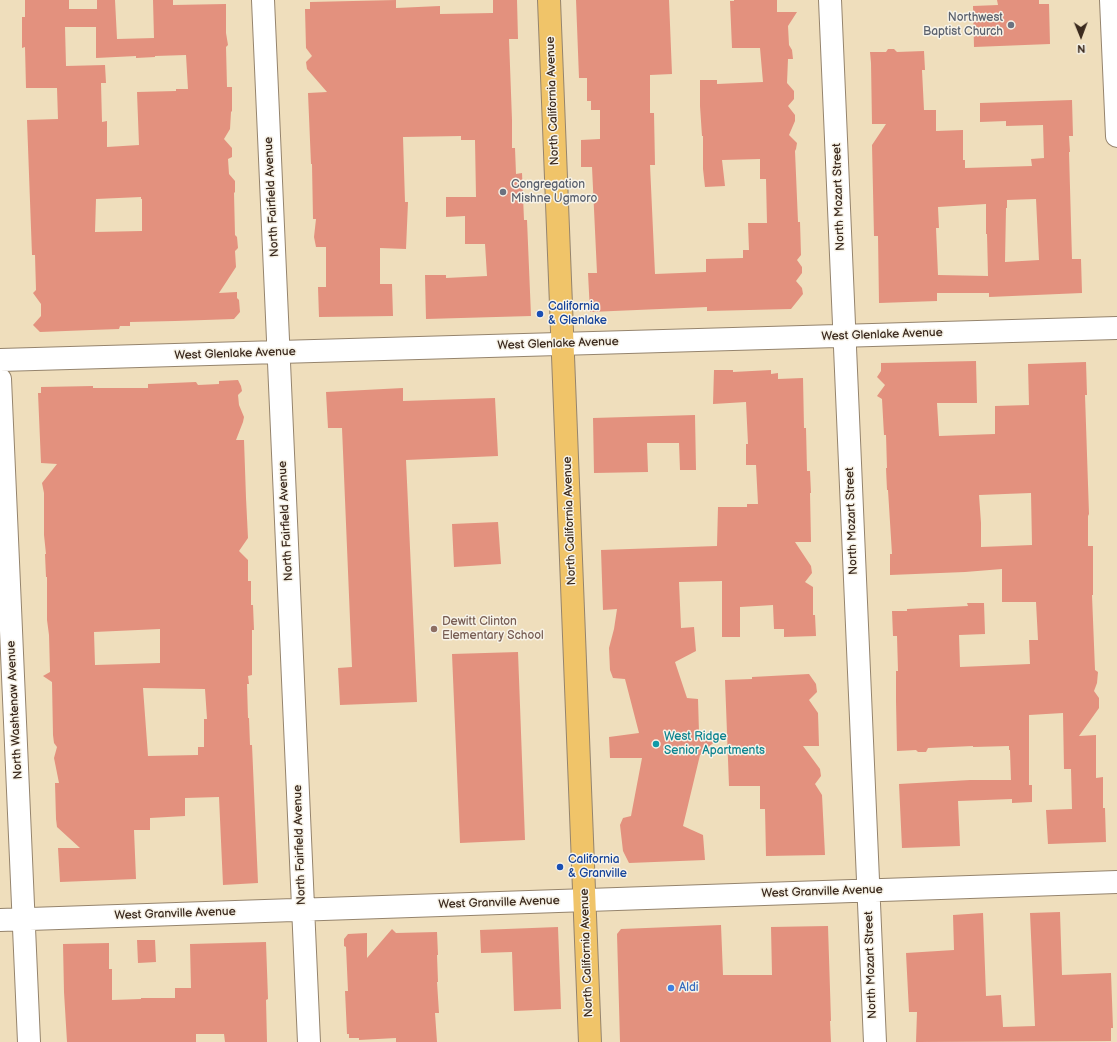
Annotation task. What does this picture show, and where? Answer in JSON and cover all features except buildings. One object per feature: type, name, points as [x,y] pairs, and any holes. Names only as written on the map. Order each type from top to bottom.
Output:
[{"type":"main road","name":"North California Avenue","points":[[549,0],[590,1042]]},
{"type":"street","name":"North Fairfield Avenue","points":[[263,0],[309,1042]]},
{"type":"street","name":"North Mozart Street","points":[[830,0],[875,1042]]},
{"type":"street","points":[[1111,0],[1117,136]]},
{"type":"street","name":"West Glenlake Avenue","points":[[0,360],[1117,328]]},
{"type":"street","name":"North Washtenaw Avenue","points":[[0,379],[29,1042]]},
{"type":"street","name":"West Granville Avenue","points":[[0,920],[1117,882]]},
{"type":"place","name":"Northwest Baptist Church","points":[[1011,25]]},
{"type":"place","name":"Congregation Mishne Ugmoro","points":[[503,192]]},
{"type":"place","name":"California & Glenlake","points":[[540,314]]},
{"type":"place","name":"Dewitt Clinton Elementary School","points":[[434,629]]},
{"type":"place","name":"West Ridge Senior Apartments","points":[[656,744]]},
{"type":"place","name":"California & Granville","points":[[560,867]]},
{"type":"place","name":"Aldi","points":[[671,988]]}]
